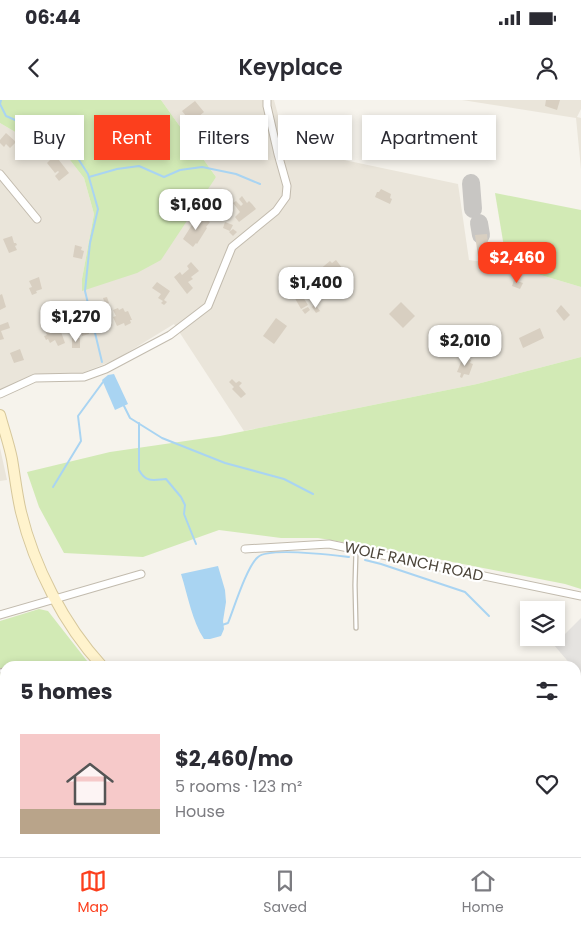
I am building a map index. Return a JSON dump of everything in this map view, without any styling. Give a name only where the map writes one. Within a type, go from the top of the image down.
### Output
[{"type":"street","points":[[0,394],[35,378],[84,377],[106,369],[170,335],[208,306],[232,247],[276,211],[286,197],[288,186],[278,154],[267,100]]},
{"type":"street","points":[[0,174],[37,219]]},
{"type":"street","points":[[0,415],[12,460],[20,510],[38,566],[69,623],[98,661]]},
{"type":"street","name":"WOLF RANCH ROAD","points":[[245,549],[329,544],[581,596]]},
{"type":"street","points":[[0,615],[141,574]]},
{"type":"lane","points":[[356,550],[356,628]]},
{"type":"shaded area","points":[[161,100],[274,100],[278,115],[278,160],[344,160],[458,184],[469,260],[507,265],[581,287],[581,357],[477,384],[244,431],[174,324],[117,359],[82,373],[33,375],[0,390],[0,123],[15,132],[15,160],[70,160],[84,178],[94,214],[82,279],[216,177],[204,160],[268,160],[268,115],[180,115],[180,127]]},
{"type":"shaded area","points":[[462,100],[581,100],[581,109],[577,117],[581,118],[581,169],[576,118]]},
{"type":"shaded area","points":[[0,448],[7,480],[0,481]]},
{"type":"shaded area","points":[[581,618],[581,661],[568,661],[555,646],[565,646],[565,634]]},
{"type":"green space","points":[[0,100],[161,100],[180,127],[180,160],[204,160],[216,177],[161,260],[137,273],[82,291],[82,279],[94,214],[84,178],[70,160],[84,160],[84,115],[15,115],[15,132],[0,123]]},
{"type":"green space","points":[[495,193],[581,210],[581,287],[507,265]]},
{"type":"green space","points":[[581,357],[581,589],[565,584],[391,550],[318,538],[281,538],[219,530],[143,557],[64,553],[39,507],[27,472],[110,452],[220,436],[477,384]]},
{"type":"green space","points":[[39,609],[48,611],[87,661],[0,661],[0,621]]},
{"type":"water","points":[[114,374],[128,404],[115,410],[102,380],[108,375]]},
{"type":"water","points":[[218,566],[225,590],[224,629],[221,636],[204,639],[193,616],[181,574]]},
{"type":"building","points":[[546,100],[560,100],[557,110],[545,106]]},
{"type":"building","points":[[195,101],[204,112],[200,115],[185,115],[182,111]]},
{"type":"building","points":[[6,133],[15,143],[10,148],[6,144],[4,147],[0,140]]},
{"type":"building","points":[[50,160],[59,160],[69,173],[59,181],[55,176],[59,172],[55,173],[47,163]]},
{"type":"building","points":[[381,189],[391,194],[390,204],[375,197]]},
{"type":"building","points":[[242,196],[247,203],[249,201],[256,209],[239,222],[235,217],[240,212],[233,203],[236,201],[241,206],[243,204],[239,199]]},
{"type":"building","points":[[201,216],[210,222],[197,244],[193,247],[183,239],[195,220],[198,221]]},
{"type":"building","points":[[225,222],[233,225],[230,231],[223,228]]},
{"type":"building","points":[[233,229],[237,232],[233,236],[229,232]]},
{"type":"building","points":[[487,234],[489,255],[478,256],[475,235]]},
{"type":"building","points":[[12,236],[14,243],[17,245],[15,246],[17,250],[9,253],[3,239]]},
{"type":"building","points":[[75,245],[82,247],[81,250],[84,251],[82,259],[73,257]]},
{"type":"building","points":[[336,260],[346,273],[333,286],[327,280],[323,284],[317,276],[321,273],[319,270],[330,261],[332,263]]},
{"type":"building","points":[[191,262],[199,271],[188,282],[193,288],[187,294],[174,277],[180,272],[182,275],[189,269],[187,266]]},
{"type":"building","points":[[39,277],[42,289],[32,295],[29,288],[32,287],[29,281]]},
{"type":"building","points":[[514,280],[523,283],[520,289],[512,286]]},
{"type":"building","points":[[157,282],[170,291],[164,300],[167,302],[164,305],[161,303],[163,301],[158,298],[161,294],[152,288]]},
{"type":"building","points":[[298,289],[308,305],[301,309],[292,293]]},
{"type":"building","points":[[2,294],[6,307],[0,310],[0,295]]},
{"type":"building","points":[[107,297],[109,303],[105,304],[103,298]]},
{"type":"building","points":[[401,302],[415,316],[403,328],[389,314]]},
{"type":"building","points":[[315,304],[320,311],[316,313],[312,307]]},
{"type":"building","points":[[561,305],[570,315],[564,321],[556,311]]},
{"type":"building","points":[[308,307],[310,310],[305,314],[302,310]]},
{"type":"building","points":[[118,308],[119,310],[123,308],[125,312],[128,311],[132,320],[130,320],[131,323],[125,326],[124,323],[117,326],[113,317],[116,316],[113,310]]},
{"type":"building","points":[[82,311],[89,334],[82,336],[80,329],[76,330],[72,319],[77,318],[75,313]]},
{"type":"building","points":[[276,318],[287,326],[274,344],[263,336]]},
{"type":"building","points":[[43,321],[47,328],[53,327],[54,331],[60,329],[65,343],[58,346],[55,340],[50,343],[48,339],[46,340],[44,336],[47,335],[41,322]]},
{"type":"building","points":[[8,322],[10,328],[1,331],[4,339],[0,340],[0,325]]},
{"type":"building","points":[[540,328],[544,338],[523,348],[519,338]]},
{"type":"building","points":[[72,338],[80,338],[80,348],[72,348]]},
{"type":"building","points":[[461,347],[466,349],[464,354],[459,352]]},
{"type":"building","points":[[20,349],[24,360],[14,363],[10,353]]},
{"type":"building","points":[[463,357],[471,360],[470,363],[473,364],[469,375],[464,374],[462,378],[460,377],[461,373],[457,372]]},
{"type":"building","points":[[232,379],[236,383],[239,381],[242,383],[239,386],[246,394],[241,398],[232,389],[234,387],[229,382]]},
{"type":"waterway","points":[[1,100],[0,104],[6,116],[68,143],[88,174],[98,209],[90,243],[85,291],[102,362]]},
{"type":"waterway","points":[[89,177],[117,169],[139,166],[164,177],[180,170],[202,167],[236,174],[260,184]]},
{"type":"waterway","points":[[53,487],[81,441],[78,416],[103,382]]},
{"type":"waterway","points":[[124,406],[130,418],[162,438],[225,463],[284,479],[313,494]]},
{"type":"waterway","points":[[139,423],[139,470],[147,479],[166,479],[181,497],[185,505],[184,514],[196,544]]},
{"type":"waterway","points":[[222,625],[228,623],[245,578],[258,557],[274,552],[316,553],[349,557]]},
{"type":"waterway","points":[[365,560],[465,592],[489,616]]},
{"type":"taxiway","points":[[471,183],[473,209]]},
{"type":"taxiway","points":[[479,223],[481,235]]}]
